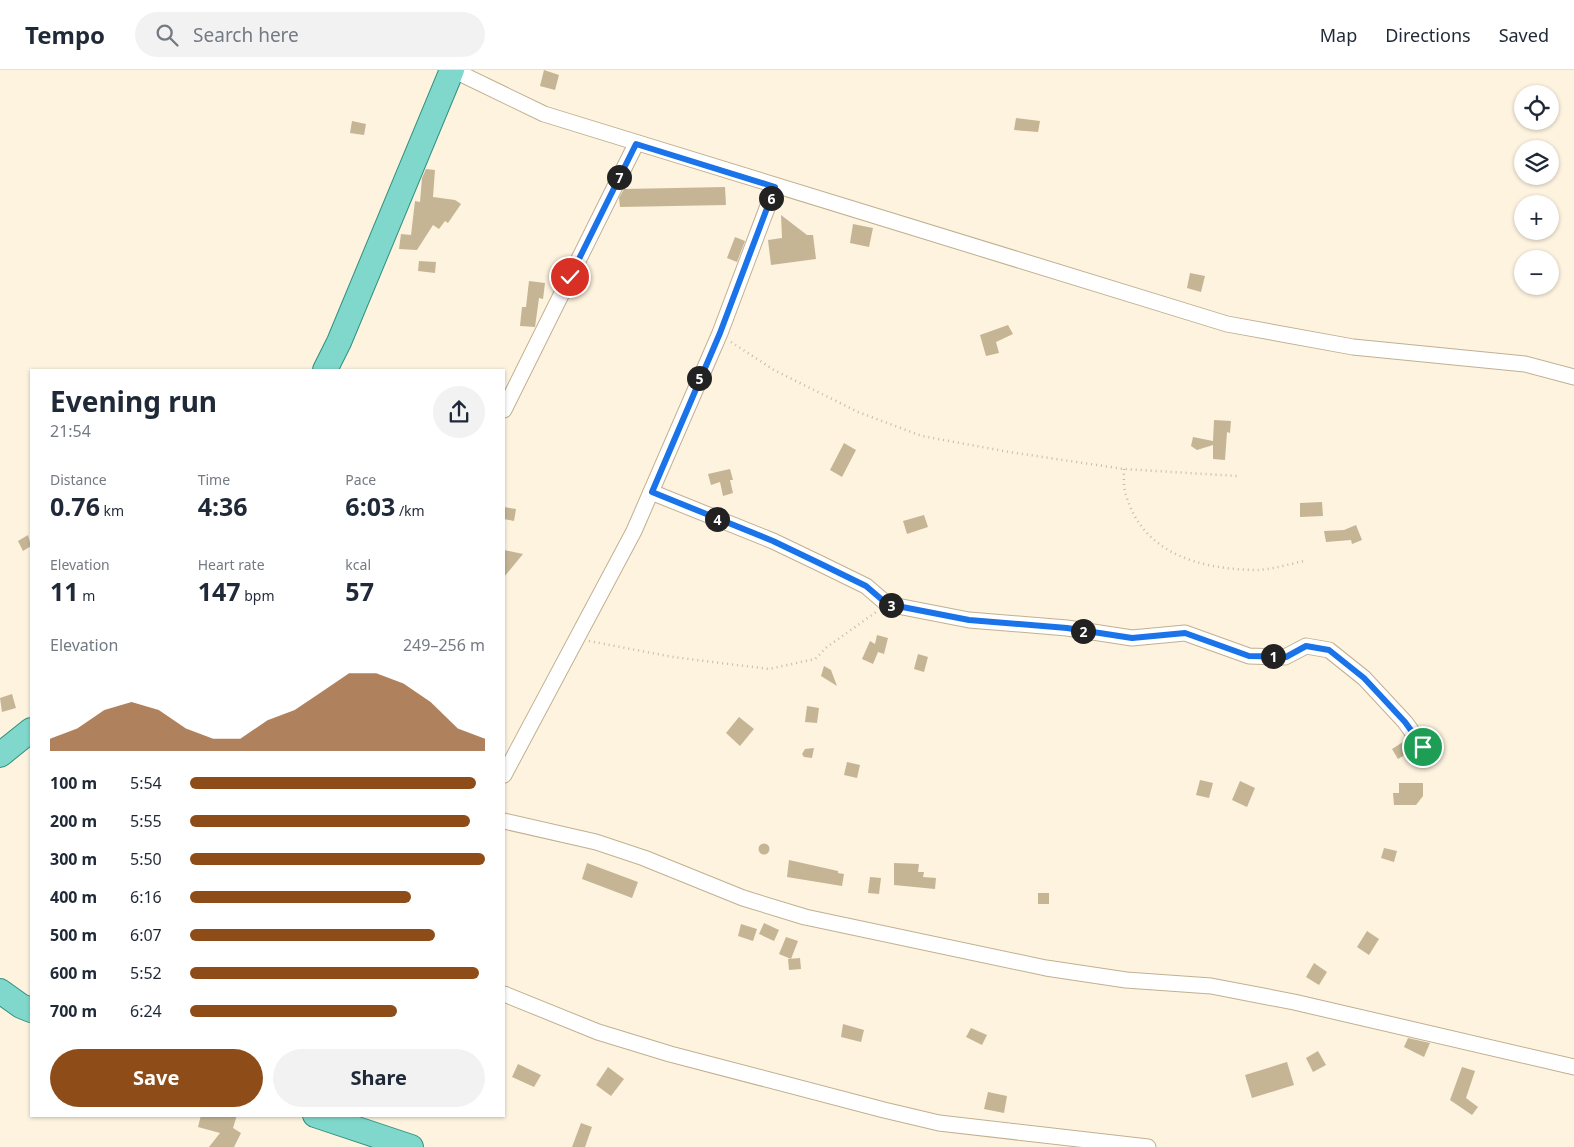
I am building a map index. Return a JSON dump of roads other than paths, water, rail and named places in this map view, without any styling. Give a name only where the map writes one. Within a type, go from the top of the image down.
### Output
[{"type":"main road","points":[[326,369],[339,342],[452,70]]},
{"type":"main road","points":[[0,755],[30,731]]},
{"type":"main road","points":[[0,991],[21,1006],[30,1010]]},
{"type":"main road","points":[[321,1117],[411,1147]]},
{"type":"street","points":[[452,70],[544,114],[775,187],[867,213],[1227,324],[1353,348],[1525,364],[1574,377]]},
{"type":"street","points":[[505,408],[636,144]]},
{"type":"street","points":[[505,773],[578,639],[652,492],[720,333],[775,187]]},
{"type":"street","points":[[652,492],[773,541],[813,560],[866,586],[887,604],[969,620],[1067,628],[1132,638],[1185,633],[1249,656],[1286,657],[1306,646],[1329,650],[1364,678],[1405,722],[1423,747]]},
{"type":"street","points":[[505,821],[596,842],[644,858],[743,898],[806,917],[1046,968],[1126,980],[1210,986],[1294,1002],[1574,1067]]},
{"type":"street","points":[[505,994],[598,1032],[670,1054],[884,1110],[939,1123],[1061,1142],[1148,1147]]}]
